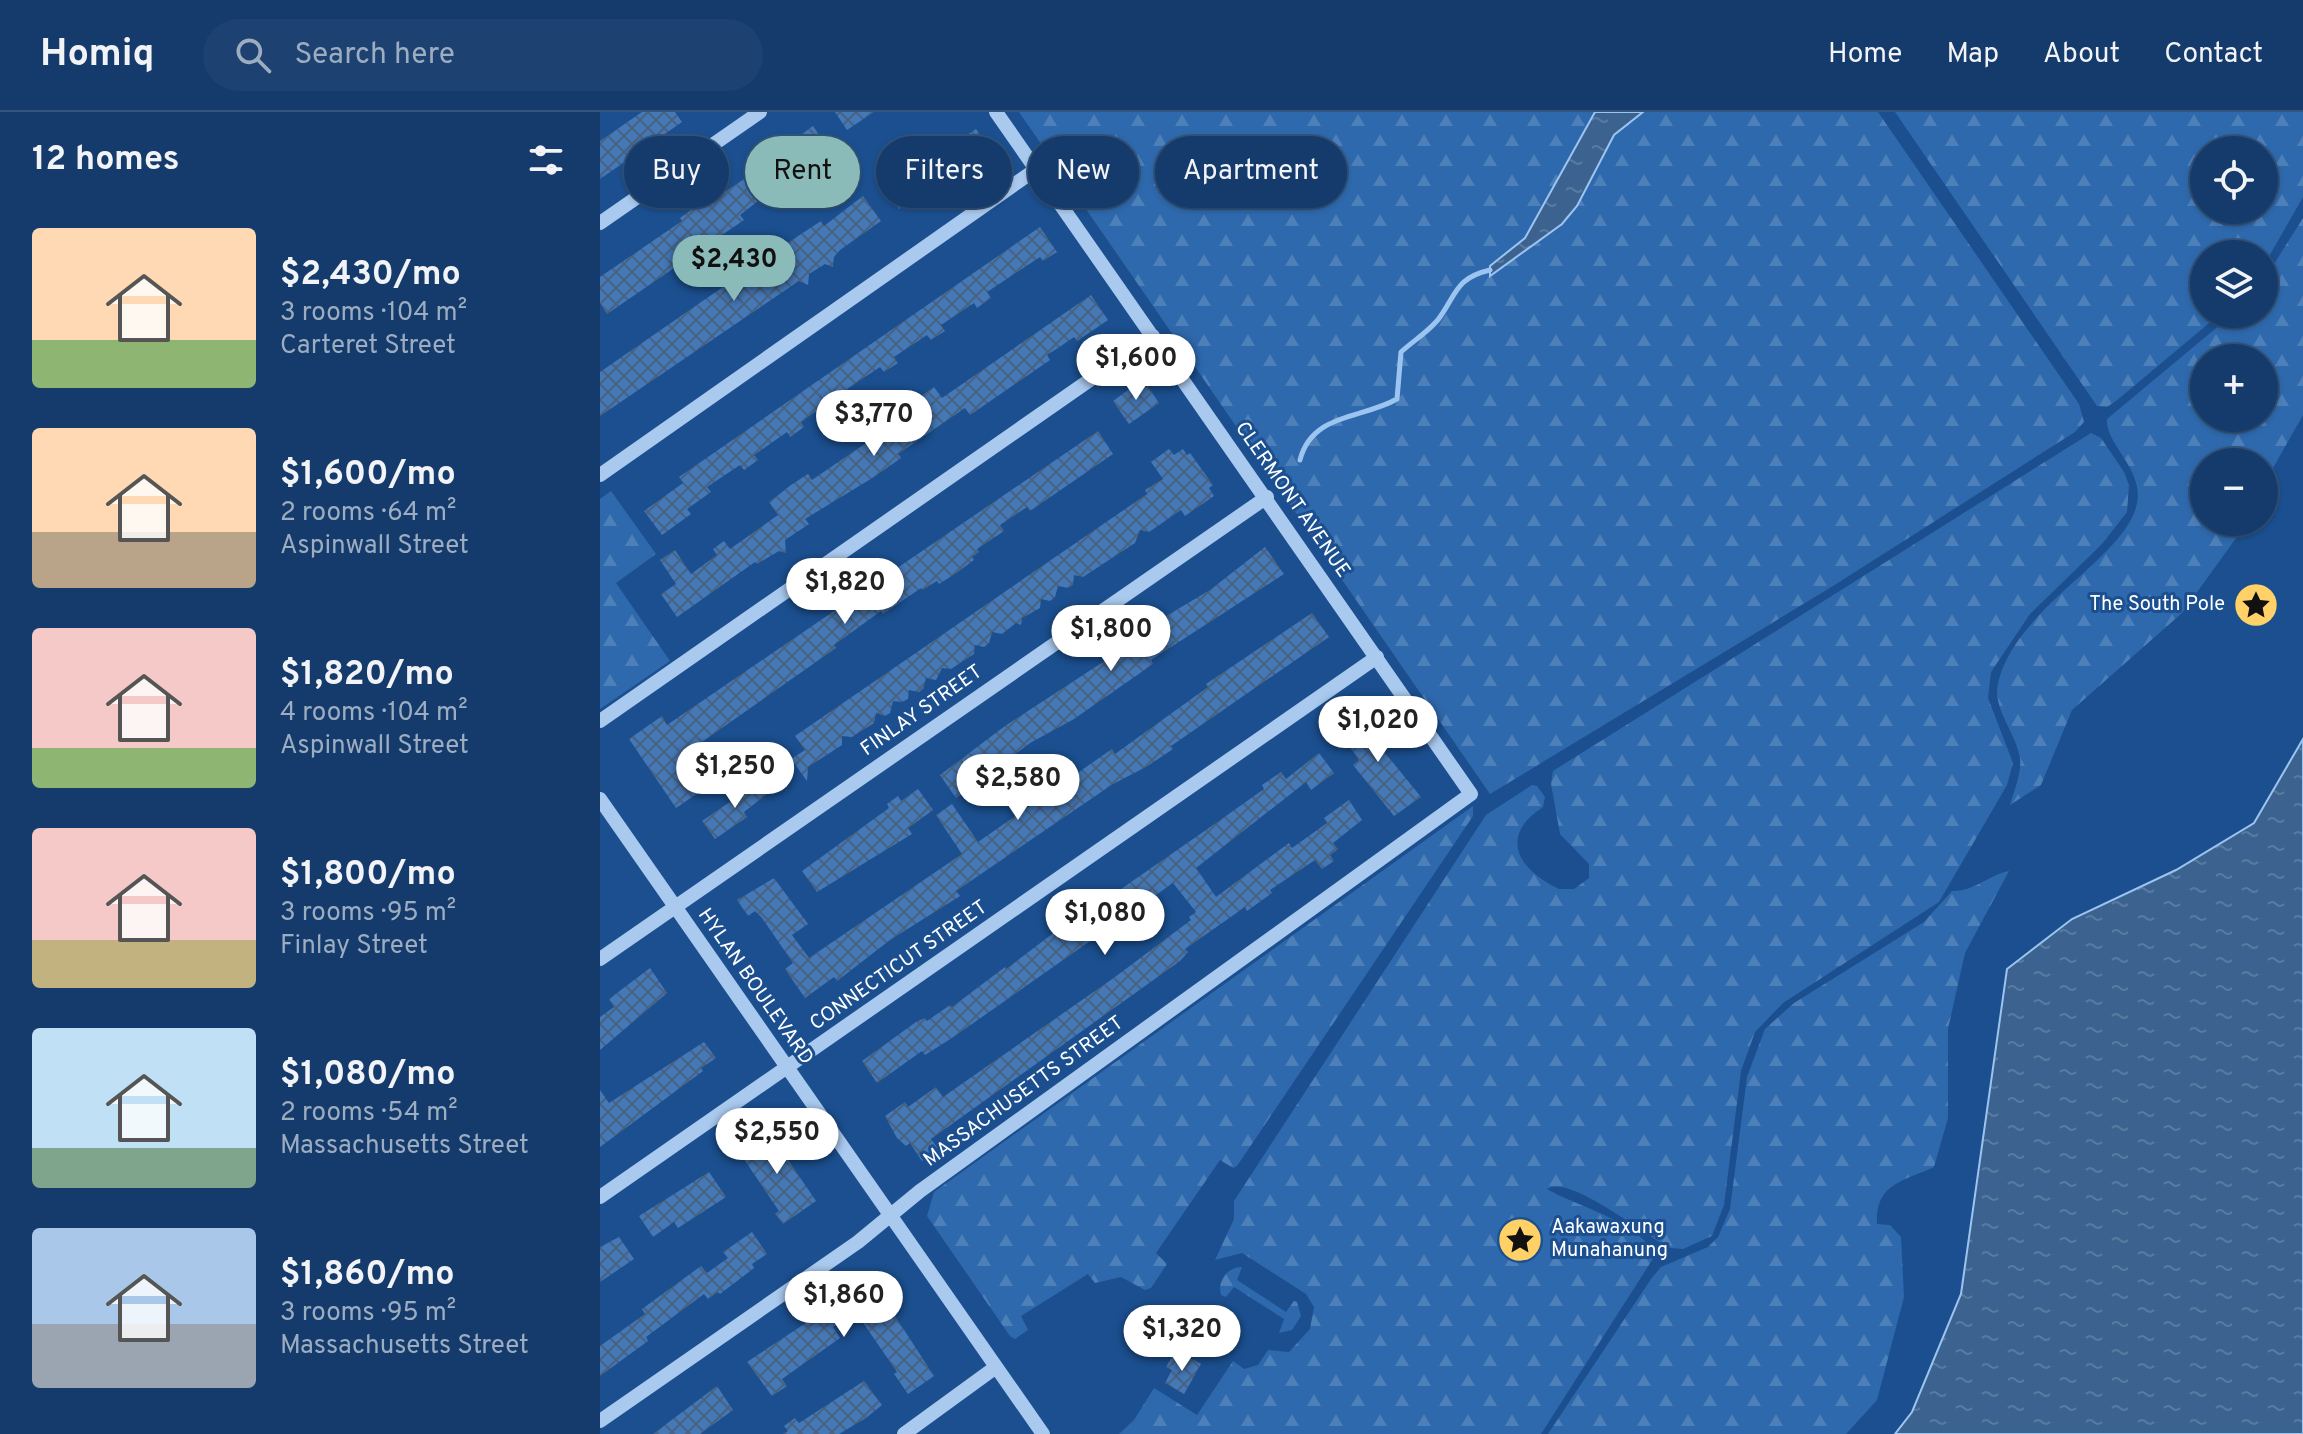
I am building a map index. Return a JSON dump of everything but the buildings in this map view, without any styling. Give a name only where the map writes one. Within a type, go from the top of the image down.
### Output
[{"type":"street","points":[[600,223],[760,112]]},
{"type":"street","name":"CLERMONT AVENUE","points":[[996,112],[1028,160]]},
{"type":"street","points":[[600,475],[1028,175]]},
{"type":"street","name":"CLERMONT AVENUE","points":[[1062,208],[1267,497],[1471,794]]},
{"type":"street","points":[[600,721],[1153,336]]},
{"type":"street","name":"FINLAY STREET","points":[[600,959],[1267,497]]},
{"type":"street","name":"CONNECTICUT STREET","points":[[600,1197],[1377,657]]},
{"type":"street","name":"MASSACHUSETTS STREET","points":[[600,1421],[858,1242],[889,1216],[1471,794]]},
{"type":"street","name":"HYLAN BOULEVARD","points":[[600,799],[1043,1434]]},
{"type":"street","points":[[904,1434],[996,1367]]},
{"type":"green space","points":[[1019,112],[1595,112],[1525,238],[1491,266],[1562,224],[1577,206],[1614,135],[1643,112],[1878,112],[2079,404],[2084,422],[2075,432],[1833,586],[1490,794],[1085,208],[1139,208],[1139,136],[1036,136]]},
{"type":"green space","points":[[1895,112],[2303,112],[2303,197],[2278,241],[2190,240],[2190,328],[2203,328],[2107,407],[2097,406]]},
{"type":"green space","points":[[2303,218],[2303,415],[2278,459],[2278,448],[2190,448],[2190,536],[2238,536],[2182,613],[2072,710],[2041,785],[2010,805],[2019,775],[2020,758],[2001,711],[1997,692],[2009,655],[2047,607],[2114,544],[2129,523],[2137,503],[2135,479],[2112,438],[2107,419],[2190,350],[2190,432],[2278,432],[2278,344],[2197,344],[2216,328],[2278,328],[2278,258]]},
{"type":"green space","points":[[2091,433],[2101,438],[2124,472],[2129,485],[2127,512],[2102,544],[2030,614],[1991,672],[1988,698],[2013,763],[2007,785],[1939,902],[1783,1003],[1755,1032],[1741,1071],[1724,1205],[1712,1236],[1683,1249],[1670,1248],[1589,1197],[1557,1186],[1547,1189],[1624,1225],[1648,1245],[1654,1257],[1541,1434],[1119,1434],[1134,1420],[1154,1388],[1197,1415],[1233,1361],[1244,1369],[1258,1365],[1268,1350],[1289,1352],[1310,1329],[1314,1307],[1306,1294],[1242,1253],[1215,1260],[1234,1219],[1234,1201],[1486,815],[1532,785],[1537,786],[1545,797],[1543,807],[1521,829],[1517,841],[1519,852],[1524,862],[1545,881],[1559,889],[1574,889],[1589,878],[1589,864],[1560,834],[1551,784],[1553,771]]},
{"type":"green space","points":[[611,491],[656,554],[616,583],[670,661],[600,709],[600,499]]},
{"type":"green space","points":[[1473,806],[1473,816],[1237,1166],[1233,1168],[1220,1160],[1156,1253],[1167,1264],[1151,1288],[1145,1290],[1121,1277],[1095,1283],[1088,1274],[1021,1316],[1028,1330],[1015,1339],[1010,1336],[927,1216],[934,1192]]},
{"type":"green space","points":[[2009,871],[1965,953],[1948,1029],[1948,1118],[1934,1167],[1894,1185],[1886,1192],[1878,1210],[1877,1224],[1890,1225],[1901,1237],[1904,1297],[1877,1400],[1846,1434],[1548,1434],[1661,1267],[1708,1247],[1718,1237],[1730,1209],[1747,1077],[1765,1029],[1794,1003],[1924,922],[1952,891],[1967,889]]},
{"type":"green space","points":[[1242,1267],[1237,1280],[1286,1312],[1294,1301],[1297,1302],[1301,1316],[1292,1330],[1279,1333],[1284,1319],[1234,1287],[1226,1297],[1221,1295],[1220,1285],[1224,1276],[1232,1269]]},
{"type":"water","points":[[1595,112],[1643,112],[1614,135],[1577,206],[1562,224],[1490,276],[1490,266],[1525,238]]},
{"type":"water","points":[[2303,739],[2303,1434],[1895,1434],[1912,1412],[1961,1294],[2007,969],[2072,919],[2176,870],[2254,823]]},
{"type":"waterway","points":[[1300,460],[1315,433],[1327,425],[1397,399],[1401,352],[1436,322],[1464,282],[1490,270]]},
{"type":"place","name":"The South Pole","points":[[2256,605]]},
{"type":"place","name":"Aakawaxung Munahanung","points":[[1520,1240]]}]
